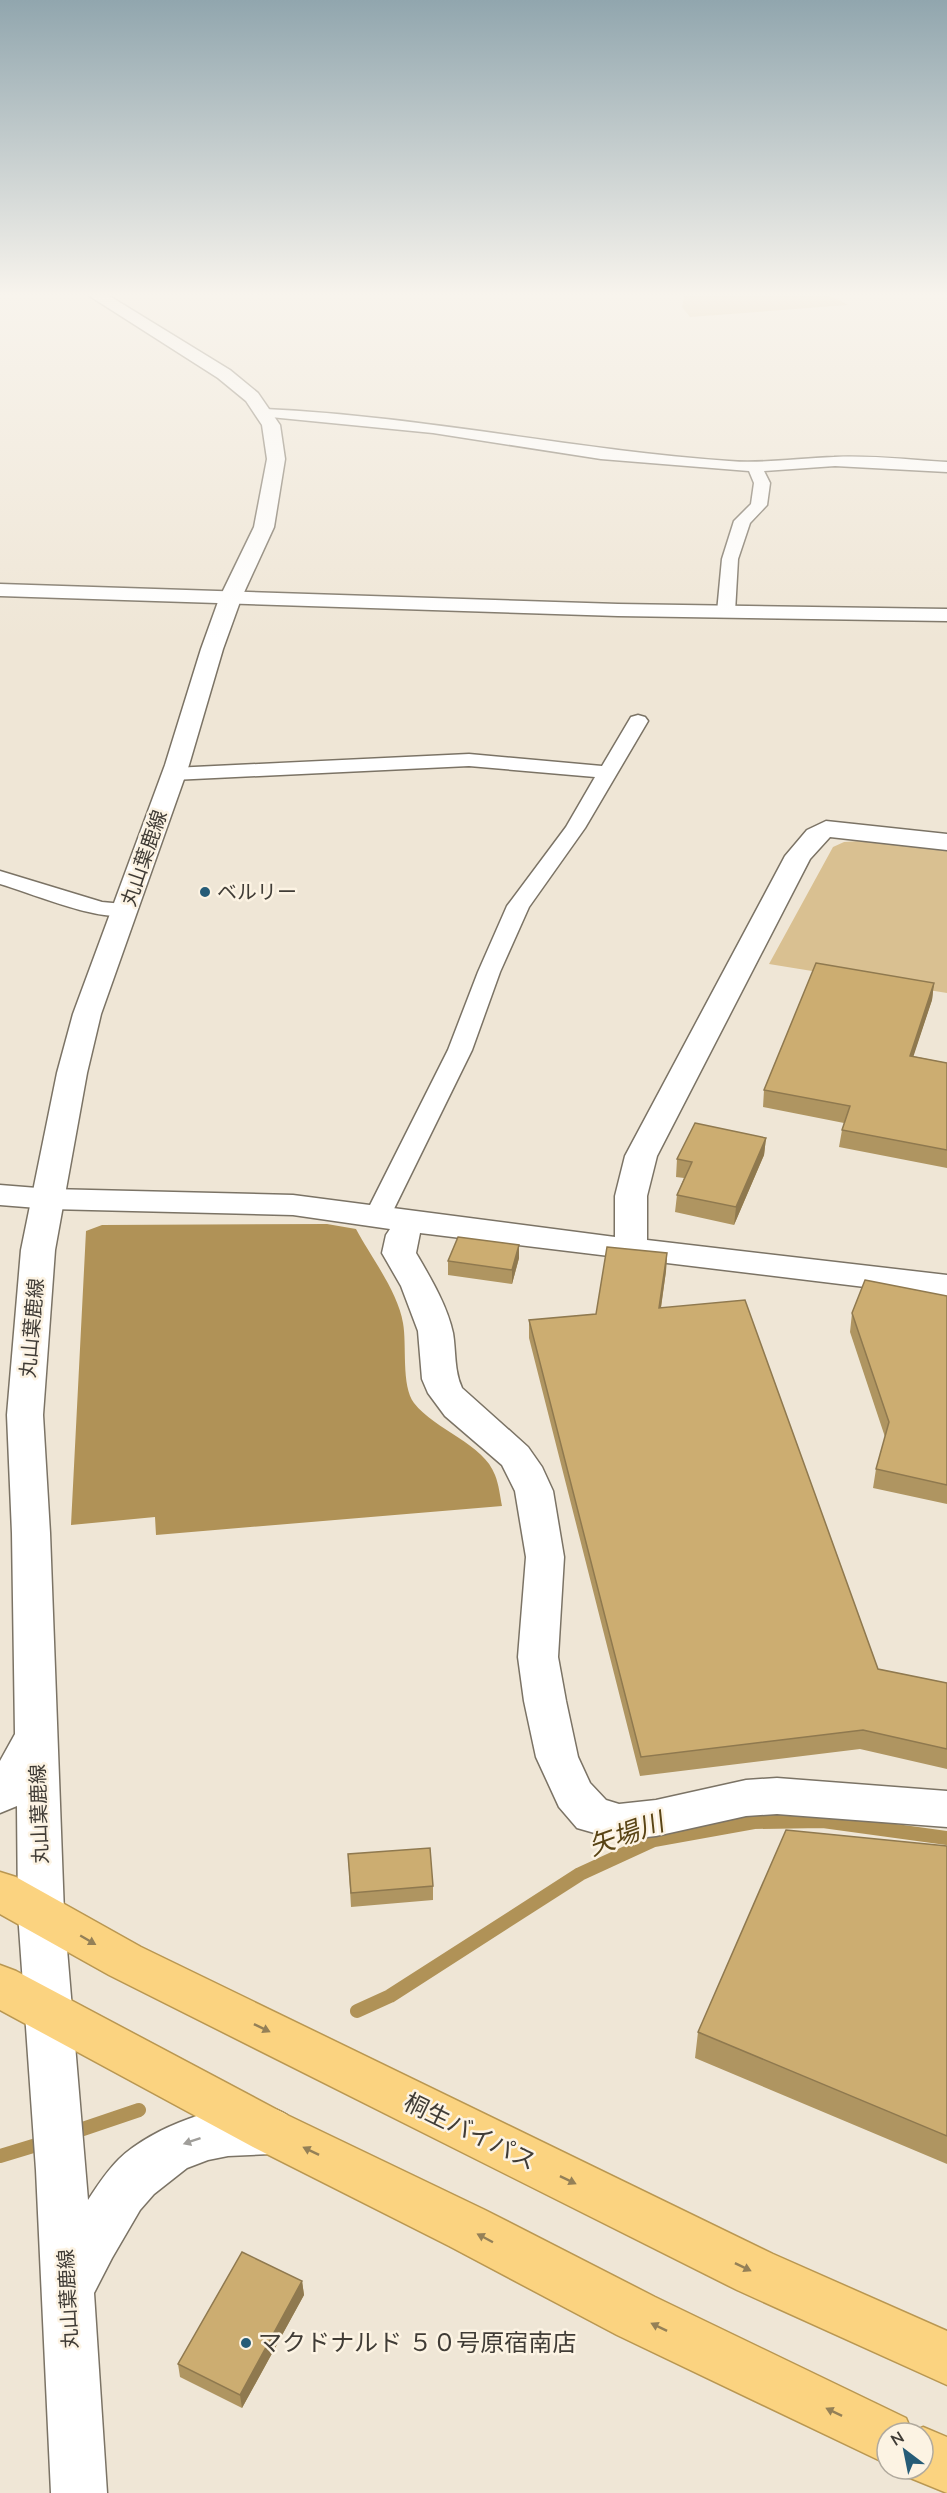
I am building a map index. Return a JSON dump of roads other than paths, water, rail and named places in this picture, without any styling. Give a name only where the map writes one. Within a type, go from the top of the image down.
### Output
[{"type":"highway","name":"桐生バイパス","points":[[21,1902],[125,1961],[755,2272],[947,2358]]},
{"type":"highway","points":[[0,1986],[270,2131],[467,2228],[636,2316],[875,2431]]},
{"type":"main road","name":"丸山葉鹿線","points":[[79,2493],[61,2170],[47,2010],[21,1902],[36,1734],[31,1533],[25,1415],[38,1250],[50,1199],[72,1073],[87,1014],[173,774],[230,599],[264,527],[276,459],[275,440],[261,408]]},
{"type":"main road","points":[[0,590],[230,599],[726,612],[947,615]]},
{"type":"main road","points":[[631,1249],[631,1196],[641,1156],[798,856],[816,835],[826,829],[947,842]]},
{"type":"main road","points":[[0,1195],[50,1199],[293,1205],[631,1249],[947,1286]]},
{"type":"main road","points":[[394,1219],[402,1235],[399,1253],[418,1286],[435,1331],[441,1379],[446,1393],[458,1407],[515,1456],[534,1491],[545,1557],[538,1657],[545,1701],[557,1757],[574,1794],[592,1815],[619,1822],[656,1818],[746,1798],[777,1796],[947,1809]]},
{"type":"main road","points":[[0,1795],[16,1772],[36,1734]]},
{"type":"main road","points":[[68,2290],[124,2191],[160,2156],[178,2146],[211,2134],[246,2129],[270,2131]]},
{"type":"street","points":[[265,413],[307,415],[434,429],[600,454],[754,467],[835,461],[947,467]]},
{"type":"street","points":[[726,612],[729,559],[742,521],[759,505],[762,483],[754,467]]},
{"type":"street","points":[[394,1219],[489,972],[518,906],[575,828],[638,721]]},
{"type":"street","points":[[173,774],[469,760],[608,772]]},
{"type":"street","points":[[0,877],[100,908],[126,910]]},
{"type":"waterway","name":"矢場川","points":[[357,2011],[390,1996],[580,1874],[654,1840],[754,1822],[823,1821],[947,1838]]},
{"type":"waterway","points":[[71,2133],[139,2110]]},
{"type":"waterway","points":[[0,2156],[43,2143]]},
{"type":"place","name":"ベルリー","points":[[205,892]]},
{"type":"place","name":"マクドナルド ５０号原宿南店","points":[[246,2343]]}]
